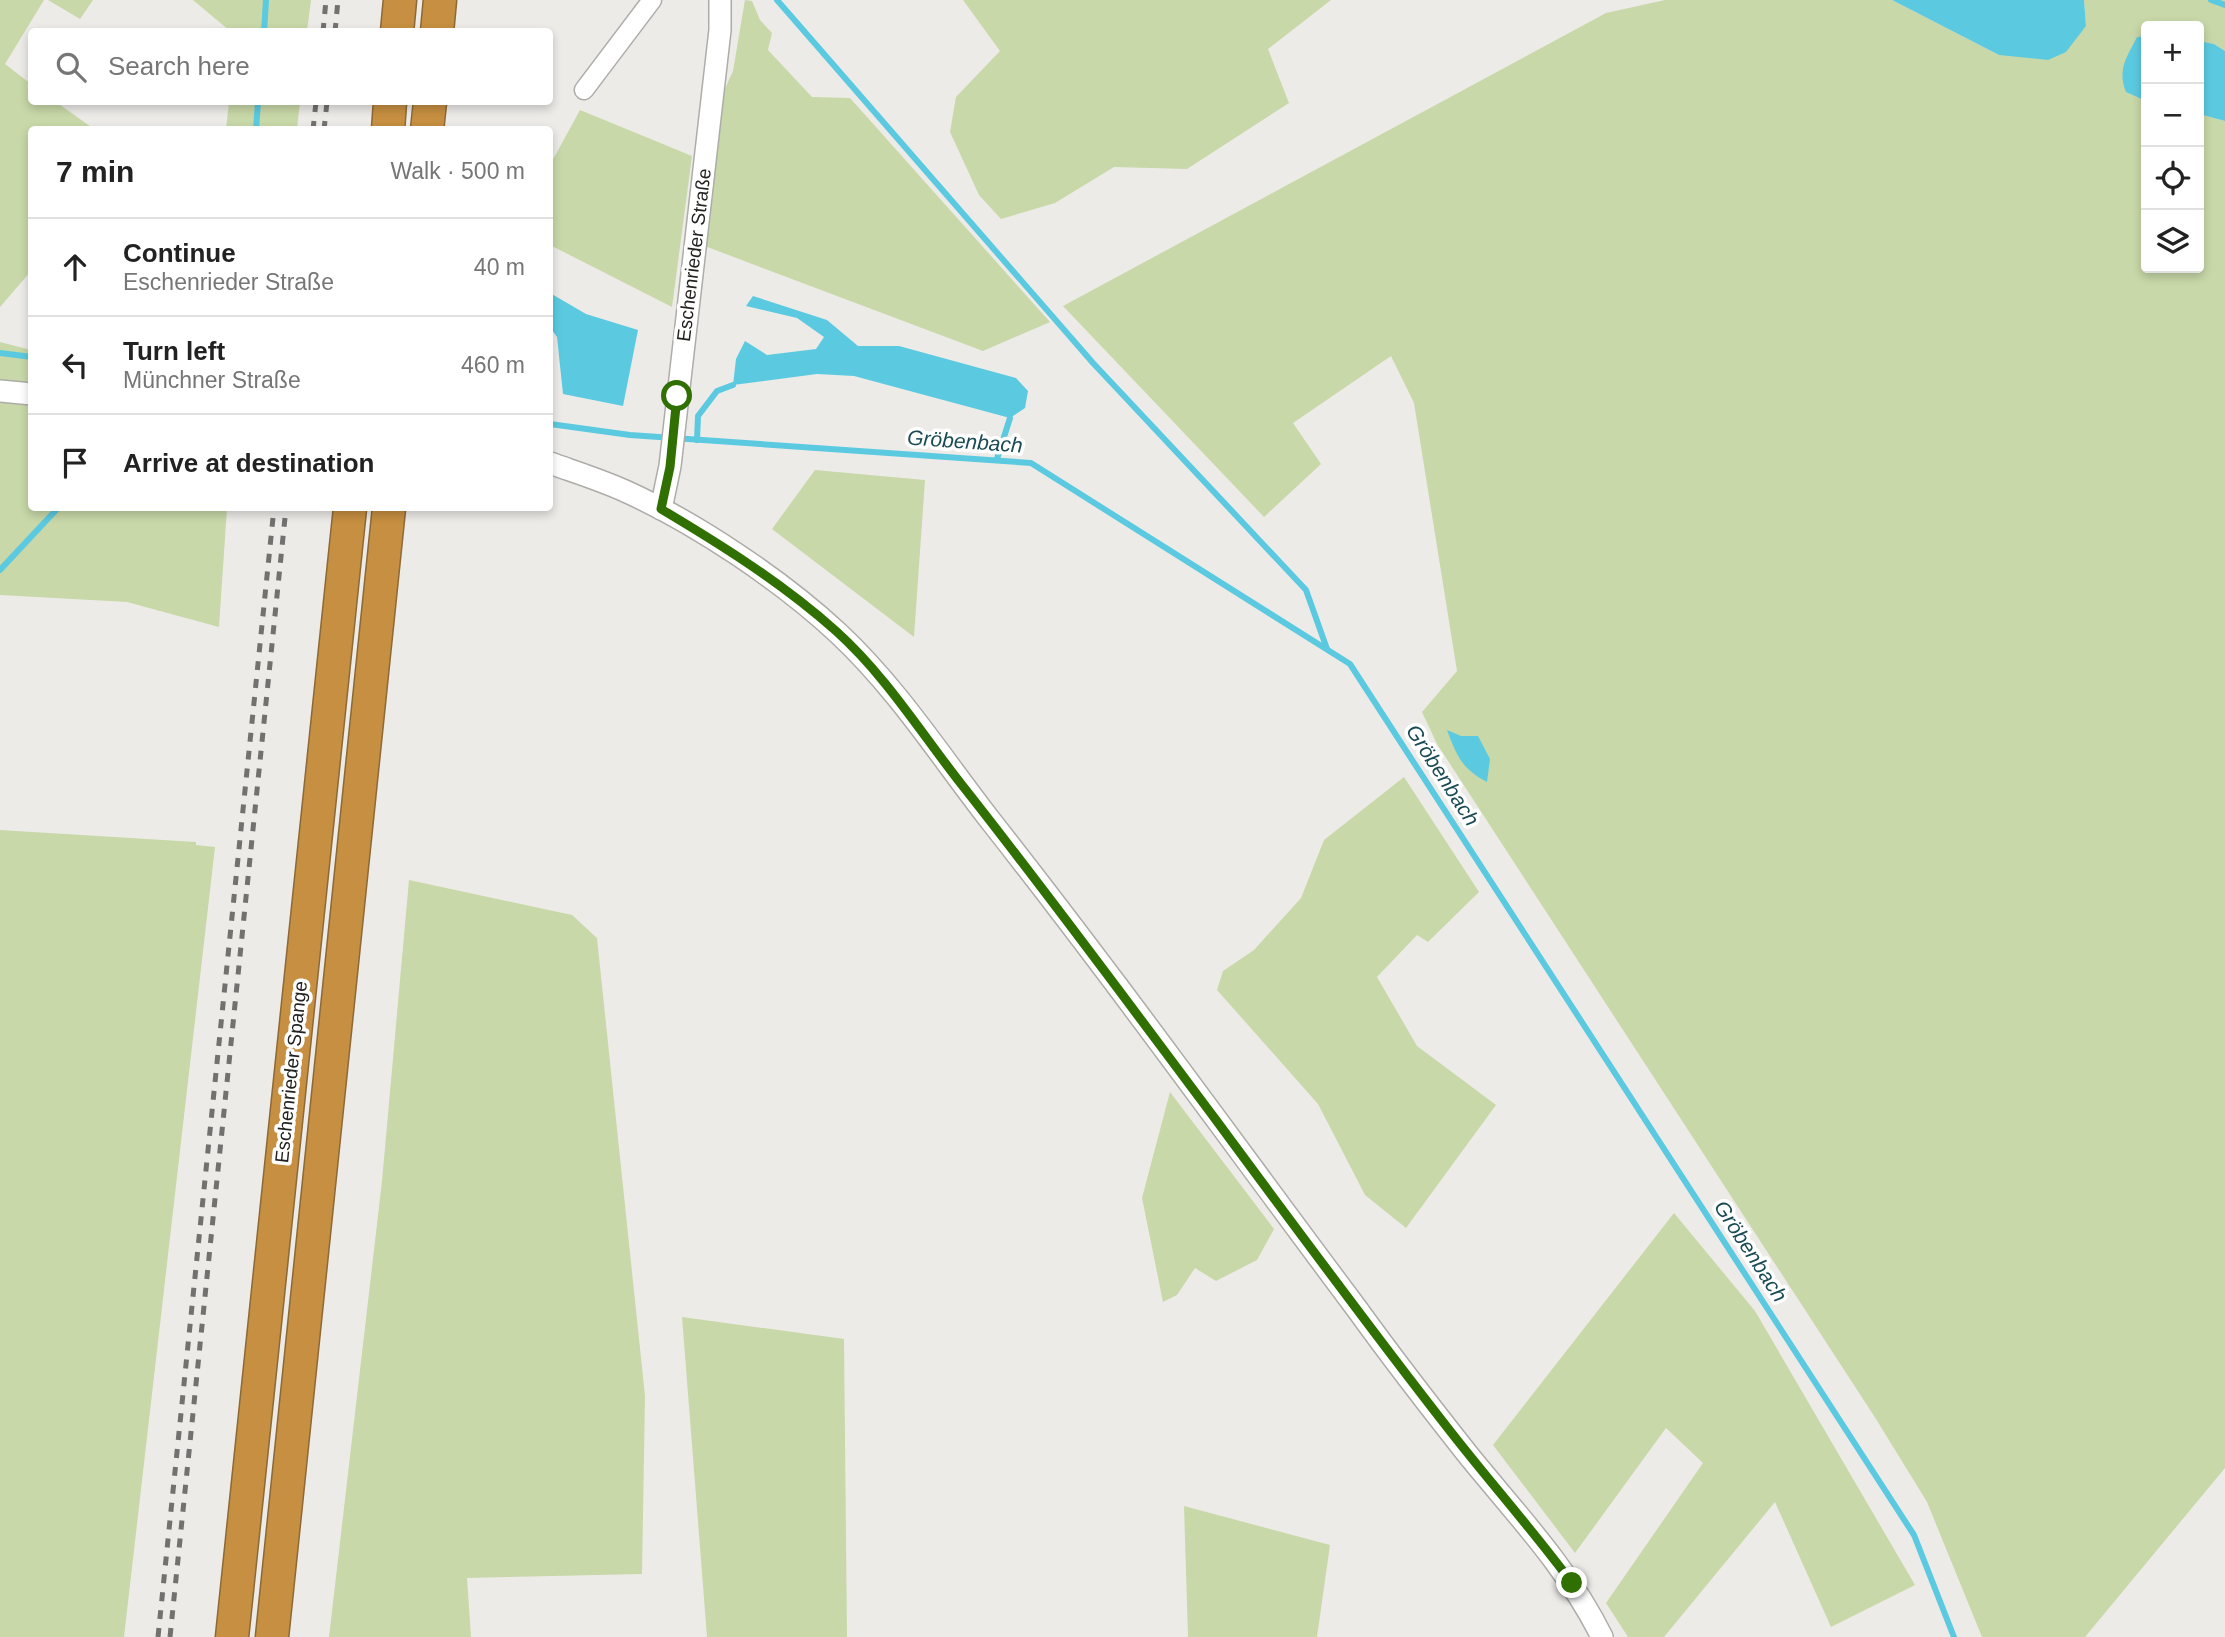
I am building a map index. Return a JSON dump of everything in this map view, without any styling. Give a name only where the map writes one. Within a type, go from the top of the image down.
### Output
[{"type":"highway","points":[[397,28],[400,0]]},
{"type":"highway","points":[[437,28],[440,0]]},
{"type":"highway","points":[[388,126],[390,105]]},
{"type":"highway","points":[[427,126],[430,105]]},
{"type":"highway","name":"Eschenrieder Spange","points":[[233,1637],[350,511]]},
{"type":"highway","name":"Eschenrieder Spange","points":[[272,1637],[389,511]]},
{"type":"street","points":[[584,90],[652,0]]},
{"type":"street","name":"Eschenrieder Straße","points":[[661,509],[670,467],[720,30],[720,0]]},
{"type":"street","points":[[0,391],[28,394]]},
{"type":"street","points":[[553,464],[623,490],[661,509],[739,556],[798,598],[848,643],[909,712],[1382,1343],[1470,1457],[1535,1533],[1572,1583],[1602,1637]]},
{"type":"green space","points":[[0,0],[44,0],[5,64],[28,82],[28,105],[60,105],[90,126],[28,126],[28,274],[0,307]]},
{"type":"green space","points":[[48,0],[93,0],[80,19]]},
{"type":"green space","points":[[193,0],[311,0],[307,28],[226,28]]},
{"type":"green space","points":[[745,0],[752,1],[760,20],[772,33],[768,50],[812,97],[850,98],[1050,322],[983,351],[702,245],[722,95],[733,71]]},
{"type":"green space","points":[[963,0],[1331,0],[1268,49],[1289,103],[1187,169],[1114,167],[1055,203],[1001,219],[979,195],[950,132],[956,97],[1000,51]]},
{"type":"green space","points":[[1665,0],[1892,0],[1999,55],[2086,26],[2084,0],[2225,0],[2225,51],[2214,44],[2204,42],[2204,21],[2141,21],[2141,37],[2137,37],[2127,92],[2141,99],[2141,273],[2204,273],[2204,115],[2225,121],[2225,1468],[2085,1637],[1982,1637],[1927,1502],[1876,1419],[1437,744],[1422,712],[1457,671],[1414,403],[1391,356],[1293,423],[1321,464],[1264,517],[1063,306],[1606,13]]},
{"type":"green space","points":[[229,105],[300,105],[297,126],[226,126]]},
{"type":"green space","points":[[580,110],[692,156],[672,307],[553,247],[553,160]]},
{"type":"green space","points":[[0,342],[28,349],[28,511],[227,511],[219,627],[127,602],[0,595]]},
{"type":"green space","points":[[815,470],[925,480],[914,637],[772,529]]},
{"type":"green space","points":[[1404,777],[1479,892],[1428,942],[1417,935],[1377,977],[1417,1046],[1496,1105],[1406,1228],[1365,1195],[1318,1104],[1217,990],[1223,971],[1254,950],[1301,898],[1324,840]]},
{"type":"green space","points":[[0,830],[196,842],[196,845],[215,847],[124,1637],[0,1637]]},
{"type":"green space","points":[[409,880],[572,915],[597,938],[645,1396],[642,1574],[467,1578],[471,1637],[329,1637],[382,1181]]},
{"type":"green space","points":[[1170,1092],[1274,1229],[1257,1260],[1216,1281],[1195,1268],[1177,1295],[1163,1302],[1142,1198]]},
{"type":"green space","points":[[1674,1213],[1755,1311],[1915,1585],[1831,1627],[1775,1502],[1664,1637],[1628,1637],[1606,1603],[1703,1463],[1666,1428],[1575,1553],[1493,1445]]},
{"type":"green space","points":[[682,1317],[844,1339],[847,1637],[707,1637]]},
{"type":"green space","points":[[1184,1506],[1330,1545],[1317,1637],[1188,1637]]},
{"type":"water","points":[[1892,0],[2084,0],[2086,26],[2066,52],[2048,60],[1999,55]]},
{"type":"water","points":[[2137,37],[2141,37],[2141,99],[2126,92],[2123,84],[2124,63]]},
{"type":"water","points":[[2204,42],[2214,44],[2225,51],[2225,121],[2204,115]]},
{"type":"water","points":[[553,295],[586,314],[638,330],[623,406],[563,394],[557,337],[553,331]]},
{"type":"water","points":[[753,296],[827,320],[858,346],[899,346],[1016,378],[1028,391],[1025,408],[1010,418],[854,376],[817,374],[733,385],[736,359],[745,341],[767,355],[816,349],[824,337],[797,318],[746,306]]},
{"type":"water","points":[[1447,730],[1461,736],[1478,736],[1490,759],[1487,782],[1471,772],[1461,761]]},
{"type":"waterway","points":[[264,28],[266,0]]},
{"type":"waterway","points":[[777,0],[1093,363],[1306,590],[1327,649]]},
{"type":"waterway","points":[[2211,0],[2225,5]]},
{"type":"waterway","points":[[256,126],[258,105]]},
{"type":"waterway","name":"Gröbenbach","points":[[0,353],[28,356]]},
{"type":"waterway","points":[[697,440],[698,416],[717,391],[733,385]]},
{"type":"waterway","points":[[997,459],[1010,418]]},
{"type":"waterway","name":"Gröbenbach","points":[[553,424],[630,435],[1031,463],[1350,664],[1914,1535],[1954,1637]]},
{"type":"waterway","points":[[0,570],[55,511]]},
{"type":"railway","points":[[323,28],[326,0]]},
{"type":"railway","points":[[335,28],[338,0]]},
{"type":"railway","points":[[313,126],[316,105]]},
{"type":"railway","points":[[324,126],[327,105]]},
{"type":"railway","points":[[158,1637],[274,511]]},
{"type":"railway","points":[[170,1637],[286,511]]},
{"type":"route","points":[[677,396],[670,467],[661,509],[739,556],[790,592],[839,634],[872,668],[909,712],[1029,870],[1382,1343],[1470,1457],[1528,1524],[1572,1583]]}]
